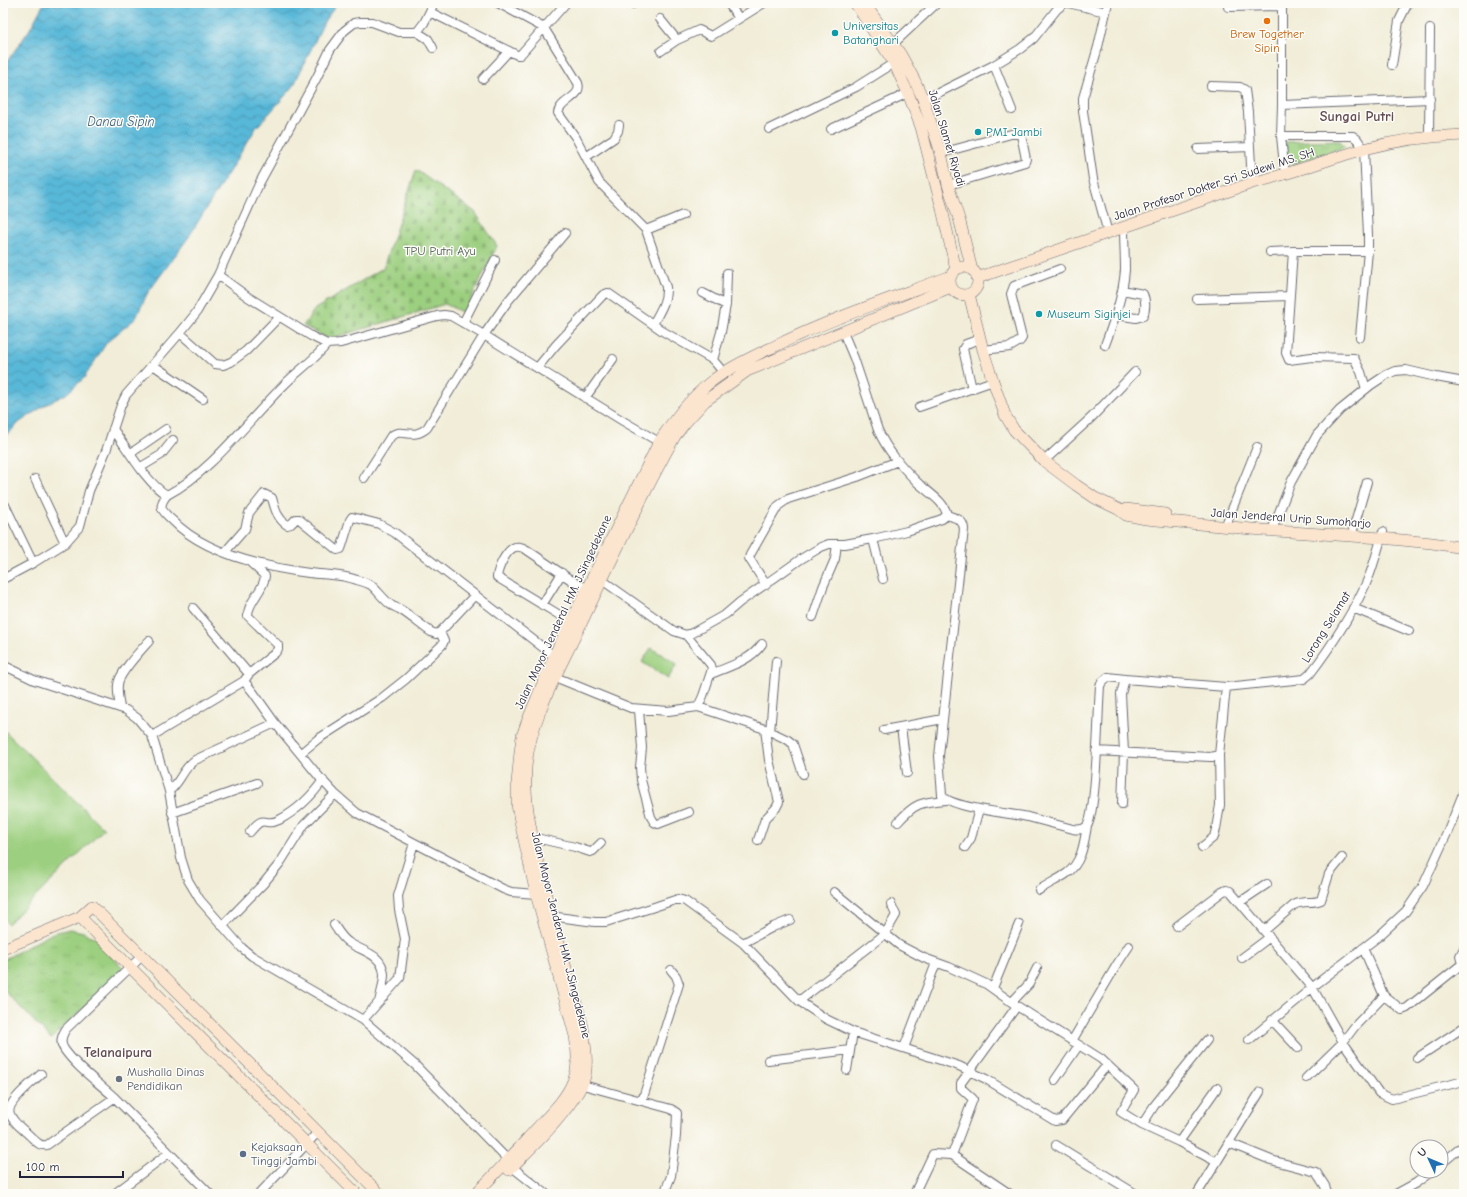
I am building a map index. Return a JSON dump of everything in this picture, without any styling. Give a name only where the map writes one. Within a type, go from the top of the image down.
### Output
[{"type":"main road","name":"Jalan Slamet Riyadi","points":[[855,3],[894,63],[908,93],[921,127],[942,209],[953,278]]},
{"type":"main road","name":"Jalan Slamet Riyadi","points":[[864,3],[893,44],[914,78],[923,99],[941,153],[948,185],[974,274]]},
{"type":"main road","points":[[921,127],[932,125]]},
{"type":"main road","name":"Jalan Profesor Dokter Sri Sudewi MS. SH","points":[[974,274],[1108,233],[1252,183],[1285,175],[1364,149],[1429,136],[1464,135]]},
{"type":"main road","points":[[964,268],[974,274],[977,283],[975,288],[969,294],[959,294],[953,278],[964,268]]},
{"type":"main road","name":"Jalan Mayor Jenderal HM. J.Singedekane","points":[[628,515],[675,436],[705,401],[747,371],[780,356],[843,332],[953,278]]},
{"type":"main road","name":"Jalan Mayor Jenderal HM. J.Singedekane","points":[[484,1194],[568,1092],[574,1080],[576,1066],[577,1051],[572,1020],[536,894],[517,805],[517,783],[522,736],[554,656],[587,588],[628,515],[659,442],[672,421],[708,384],[746,360],[824,324],[953,278]]},
{"type":"main road","name":"Jalan Jenderal Urip Sumoharjo","points":[[969,294],[993,381],[1005,415],[1014,430],[1044,461],[1095,498],[1118,509],[1126,515],[1135,518],[1226,523],[1382,535],[1433,536],[1464,541]]},
{"type":"main road","name":"Jalan Jenderal Urip Sumoharjo","points":[[1272,527],[1353,530],[1464,548]]},
{"type":"main road","name":"Jalan Mayor Jenderal HM. J.Singedekane","points":[[475,1194],[553,1125],[583,1085],[586,1070],[583,1028],[550,916],[532,837],[527,804],[526,769],[529,747],[535,725],[555,677],[602,580],[620,531]]},
{"type":"main road","points":[[3,949],[80,917],[92,906],[380,1194]]},
{"type":"main road","points":[[80,917],[357,1194]]},
{"type":"street","points":[[417,32],[434,3]]},
{"type":"street","points":[[498,3],[544,28],[579,85],[577,93],[560,108],[558,113],[576,138],[600,182],[646,230],[666,287],[666,295],[663,304],[653,324]]},
{"type":"street","points":[[430,12],[517,56],[522,55],[566,3]]},
{"type":"street","points":[[728,3],[739,18]]},
{"type":"street","points":[[661,51],[677,40],[698,30],[711,36],[764,3]]},
{"type":"street","points":[[893,44],[937,3]]},
{"type":"street","points":[[923,99],[994,65],[1020,49],[1034,38],[1056,9],[1065,3]]},
{"type":"street","points":[[1068,3],[1106,12]]},
{"type":"street","points":[[1108,3],[1098,48],[1083,98],[1082,111],[1092,179],[1108,233]]},
{"type":"street","points":[[1392,65],[1399,21],[1408,3]]},
{"type":"street","points":[[1228,7],[1282,4],[1281,136],[1285,175]]},
{"type":"street","points":[[660,19],[677,40]]},
{"type":"street","points":[[3,579],[33,563],[65,543],[80,526],[89,492],[126,395],[196,313],[218,275],[260,182],[316,79],[330,50],[344,31],[360,22],[372,22],[399,32],[417,32],[428,39],[433,48]]},
{"type":"street","points":[[1429,136],[1430,29]]},
{"type":"street","points":[[483,79],[509,51]]},
{"type":"street","points":[[769,129],[856,87],[894,63]]},
{"type":"street","points":[[994,65],[1012,110]]},
{"type":"street","points":[[1211,86],[1240,87],[1245,90],[1248,112],[1252,183]]},
{"type":"street","points":[[832,129],[908,93]]},
{"type":"street","points":[[1282,105],[1430,99]]},
{"type":"street","points":[[586,158],[614,138],[618,131],[619,125]]},
{"type":"street","points":[[941,153],[1015,133],[1021,135],[1025,153],[1026,160],[1023,164],[948,185]]},
{"type":"street","points":[[1281,136],[1353,136],[1364,149],[1368,251],[1360,337]]},
{"type":"street","points":[[1198,149],[1250,147]]},
{"type":"street","points":[[646,230],[682,215]]},
{"type":"street","points":[[1105,345],[1116,314],[1122,290],[1125,271],[1124,227]]},
{"type":"street","points":[[364,478],[390,436],[398,433],[418,434],[427,428],[484,335],[508,301],[564,233]]},
{"type":"street","points":[[1293,251],[1286,353],[1289,360],[1312,357],[1354,358],[1361,372],[1366,389]]},
{"type":"street","points":[[1270,252],[1368,251]]},
{"type":"street","points":[[463,323],[495,260]]},
{"type":"street","points":[[972,389],[963,349],[966,344],[1010,347],[1020,341],[1022,338],[1011,294],[1014,286],[1060,269]]},
{"type":"street","points":[[713,360],[721,332],[726,305],[727,273]]},
{"type":"street","points":[[218,275],[279,317],[327,344],[341,343],[444,315],[451,316],[659,442]]},
{"type":"street","points":[[1116,314],[1139,318],[1143,316],[1145,312],[1145,297],[1143,294],[1122,290]]},
{"type":"street","points":[[537,368],[556,345],[608,293],[664,332],[713,360],[724,373]]},
{"type":"street","points":[[703,293],[726,305]]},
{"type":"street","points":[[1197,299],[1290,296]]},
{"type":"street","points":[[180,333],[215,364],[224,364],[231,362],[246,351],[279,317]]},
{"type":"street","points":[[843,332],[854,358],[880,435],[898,461],[941,504],[947,515]]},
{"type":"street","points":[[327,344],[306,367],[291,378],[263,406],[202,471],[167,495],[162,503],[162,509],[177,526],[203,543],[250,562],[303,572],[336,574],[355,579],[371,586],[391,605],[401,610],[436,634],[440,632],[475,596]]},
{"type":"street","points":[[585,398],[613,358]]},
{"type":"street","points":[[153,365],[203,400]]},
{"type":"street","points":[[1272,527],[1291,482],[1317,435],[1340,410],[1366,389],[1386,375],[1395,371],[1406,370],[1464,382]]},
{"type":"street","points":[[1044,461],[1100,410],[1135,372]]},
{"type":"street","points":[[919,407],[993,381]]},
{"type":"street","points":[[113,429],[159,490],[167,495]]},
{"type":"street","points":[[131,453],[166,429]]},
{"type":"street","points":[[141,467],[161,454],[173,440]]},
{"type":"street","points":[[1226,523],[1257,447]]},
{"type":"street","points":[[766,585],[749,558],[781,502],[857,477],[898,461]]},
{"type":"street","points":[[35,479],[65,543]]},
{"type":"street","points":[[1353,530],[1367,482]]},
{"type":"street","points":[[225,552],[245,529],[250,512],[264,494],[272,498],[277,514],[287,525],[292,524],[296,519],[300,519],[337,550],[341,549],[352,517],[380,524],[395,533],[554,656]]},
{"type":"street","points":[[5,505],[33,563]]},
{"type":"street","points":[[686,635],[726,614],[740,602],[814,551],[829,544],[873,539],[907,531],[942,519],[947,515]]},
{"type":"street","points":[[946,800],[942,795],[939,756],[964,530],[962,521],[947,515]]},
{"type":"street","name":"Lorong Selamat","points":[[1039,890],[1075,866],[1084,844],[1094,799],[1100,684],[1105,678],[1108,677],[1226,687],[1306,678],[1313,671],[1353,608],[1371,572],[1382,535]]},
{"type":"street","points":[[873,539],[883,579]]},
{"type":"street","points":[[813,617],[823,587],[835,559],[837,544]]},
{"type":"street","points":[[571,622],[497,577],[498,570],[508,551],[518,546],[528,550],[577,584],[587,588]]},
{"type":"street","points":[[152,736],[244,681],[249,674],[278,649],[278,645],[248,616],[248,612],[265,580],[264,573],[250,562]]},
{"type":"street","points":[[542,605],[562,574]]},
{"type":"street","points":[[602,580],[674,631],[686,635],[711,665],[711,674],[698,706]]},
{"type":"street","points":[[193,608],[249,674]]},
{"type":"street","points":[[1353,608],[1410,631]]},
{"type":"street","points":[[301,753],[318,740],[382,698],[406,679],[443,642],[444,637],[440,632]]},
{"type":"street","points":[[120,708],[118,686],[120,678],[149,642]]},
{"type":"street","points":[[711,674],[743,661],[757,652],[762,644]]},
{"type":"street","points":[[758,840],[765,819],[776,808],[779,802],[769,760],[767,730],[771,709],[776,661]]},
{"type":"street","points":[[3,665],[42,683],[126,710],[137,718],[152,736],[169,791],[181,858],[188,880],[200,900],[222,926],[242,948],[252,956],[363,1020],[415,1065],[510,1164],[546,1194]]},
{"type":"street","points":[[555,677],[622,706],[640,710],[668,711],[698,706],[767,730],[793,744],[803,774]]},
{"type":"street","points":[[1122,804],[1124,752],[1121,694],[1125,679]]},
{"type":"street","points":[[244,681],[254,692],[275,723],[323,780],[335,794],[357,813],[385,826],[414,843],[503,889],[511,892],[536,894]]},
{"type":"street","points":[[1202,847],[1214,837],[1220,805],[1219,755],[1226,687]]},
{"type":"street","points":[[640,710],[642,748],[640,767],[641,780],[651,817],[654,822],[658,824],[689,812]]},
{"type":"street","points":[[884,730],[943,718]]},
{"type":"street","points":[[169,791],[178,784],[185,769],[195,760],[275,723]]},
{"type":"street","points":[[901,727],[907,773]]},
{"type":"street","points":[[1096,751],[1210,757],[1219,755]]},
{"type":"street","points":[[250,832],[260,821],[271,823],[293,811],[323,780]]},
{"type":"street","points":[[172,813],[257,783]]},
{"type":"street","points":[[222,926],[263,884],[280,863],[304,825],[335,794]]},
{"type":"street","points":[[1249,1040],[1312,987],[1363,948],[1396,920],[1414,901],[1423,886],[1463,797]]},
{"type":"street","points":[[898,822],[910,809],[918,804],[946,800],[979,809],[1027,817],[1076,830],[1087,826]]},
{"type":"street","points":[[965,847],[971,838],[979,809]]},
{"type":"street","points":[[532,837],[590,852],[601,843]]},
{"type":"street","points":[[363,1020],[400,978],[405,939],[399,910],[398,896],[414,843]]},
{"type":"street","points":[[1264,931],[1299,902],[1318,902],[1329,874],[1342,858]]},
{"type":"street","points":[[1240,902],[1267,884]]},
{"type":"street","points":[[1177,926],[1226,890],[1230,891],[1312,987],[1343,1042],[1376,1089],[1388,1098],[1392,1099],[1423,1090],[1464,1081]]},
{"type":"street","points":[[834,892],[899,945],[924,958],[986,984],[1101,1059],[1134,1090],[1121,1112],[1142,1125],[1179,1142],[1216,1162]]},
{"type":"street","points":[[550,916],[606,922],[678,899],[691,905],[743,943],[799,1000],[826,1019],[853,1032],[969,1071],[986,1079],[1041,1114],[1057,1122],[1064,1118],[1107,1065]]},
{"type":"street","points":[[799,1000],[885,934],[896,915],[891,904]]},
{"type":"street","points":[[743,943],[790,920]]},
{"type":"street","points":[[993,988],[1019,924]]},
{"type":"street","points":[[334,925],[344,939],[373,954],[379,960],[384,976],[379,1003]]},
{"type":"street","points":[[1242,958],[1270,938]]},
{"type":"street","points":[[1072,1041],[1116,966],[1130,946]]},
{"type":"street","points":[[1363,948],[1384,996],[1401,1010],[1404,1010],[1463,966],[1460,956],[1464,948]]},
{"type":"street","points":[[142,956],[66,1029],[61,1039],[63,1048],[210,1194]]},
{"type":"street","points":[[904,1048],[936,963]]},
{"type":"street","points":[[952,1155],[972,1101],[972,1098],[961,1088],[960,1085],[1028,984],[1036,968]]},
{"type":"street","points":[[642,1101],[679,984],[676,976],[671,970]]},
{"type":"street","points":[[1306,1078],[1343,1042],[1355,1026],[1384,996]]},
{"type":"street","points":[[1272,1020],[1298,1048]]},
{"type":"street","points":[[1417,1058],[1464,1027]]},
{"type":"street","points":[[847,1070],[853,1032]]},
{"type":"street","points":[[1142,1125],[1154,1106],[1207,1040]]},
{"type":"street","points":[[1055,1080],[1079,1045]]},
{"type":"street","points":[[768,1060],[850,1050]]},
{"type":"street","points":[[42,1074],[12,1101],[9,1109],[9,1114],[13,1120],[40,1145],[47,1145],[114,1098]]},
{"type":"street","points":[[583,1085],[671,1109],[677,1113],[671,1176],[664,1194]]},
{"type":"street","points":[[1179,1142],[1217,1088]]},
{"type":"street","points":[[1197,1194],[1260,1092]]},
{"type":"street","points":[[259,1194],[318,1132]]},
{"type":"street","points":[[1229,1143],[1271,1160],[1316,1172],[1325,1186],[1327,1194]]},
{"type":"street","points":[[1056,1145],[1136,1194]]},
{"type":"street","points":[[1449,1157],[1464,1145]]},
{"type":"street","points":[[114,1194],[169,1153]]},
{"type":"street","points":[[914,1194],[933,1154],[952,1155],[1010,1194]]},
{"type":"street","points":[[1396,1194],[1421,1179]]},
{"type":"green space","points":[[1339,140],[1345,147],[1289,165],[1285,142]]},
{"type":"green space","name":"TPU Putri Ayu","points":[[416,170],[475,212],[497,246],[464,313],[445,304],[330,339],[303,326],[315,309],[383,268]]},
{"type":"green space","points":[[651,648],[677,664],[668,679],[642,662]]},
{"type":"green space","points":[[3,729],[104,829],[8,924],[3,919]]},
{"type":"green space","points":[[70,929],[83,932],[95,938],[124,969],[51,1039],[3,989],[3,960],[53,933]]},
{"type":"water","name":"Danau Sipin","points":[[44,3],[338,3],[325,20],[293,87],[256,128],[188,238],[147,294],[136,318],[107,342],[84,378],[66,394],[45,405],[20,422],[3,439],[3,67],[30,29]]},
{"type":"place","name":"Brew Together Sipin","points":[[1267,21]]},
{"type":"place","name":"Universitas Batanghari","points":[[835,33]]},
{"type":"place","name":"PMI Jambi","points":[[978,132]]},
{"type":"place","name":"Museum Siginjei","points":[[1039,314]]},
{"type":"place","name":"Mushalla Dinas Pendidikan","points":[[119,1079]]},
{"type":"place","name":"Kejaksaan Tinggi Jambi","points":[[243,1154]]},
{"type":"district","name":"Sungai Putri","points":[[1357,116]]},
{"type":"district","name":"Telanaipura","points":[[118,1052]]}]
